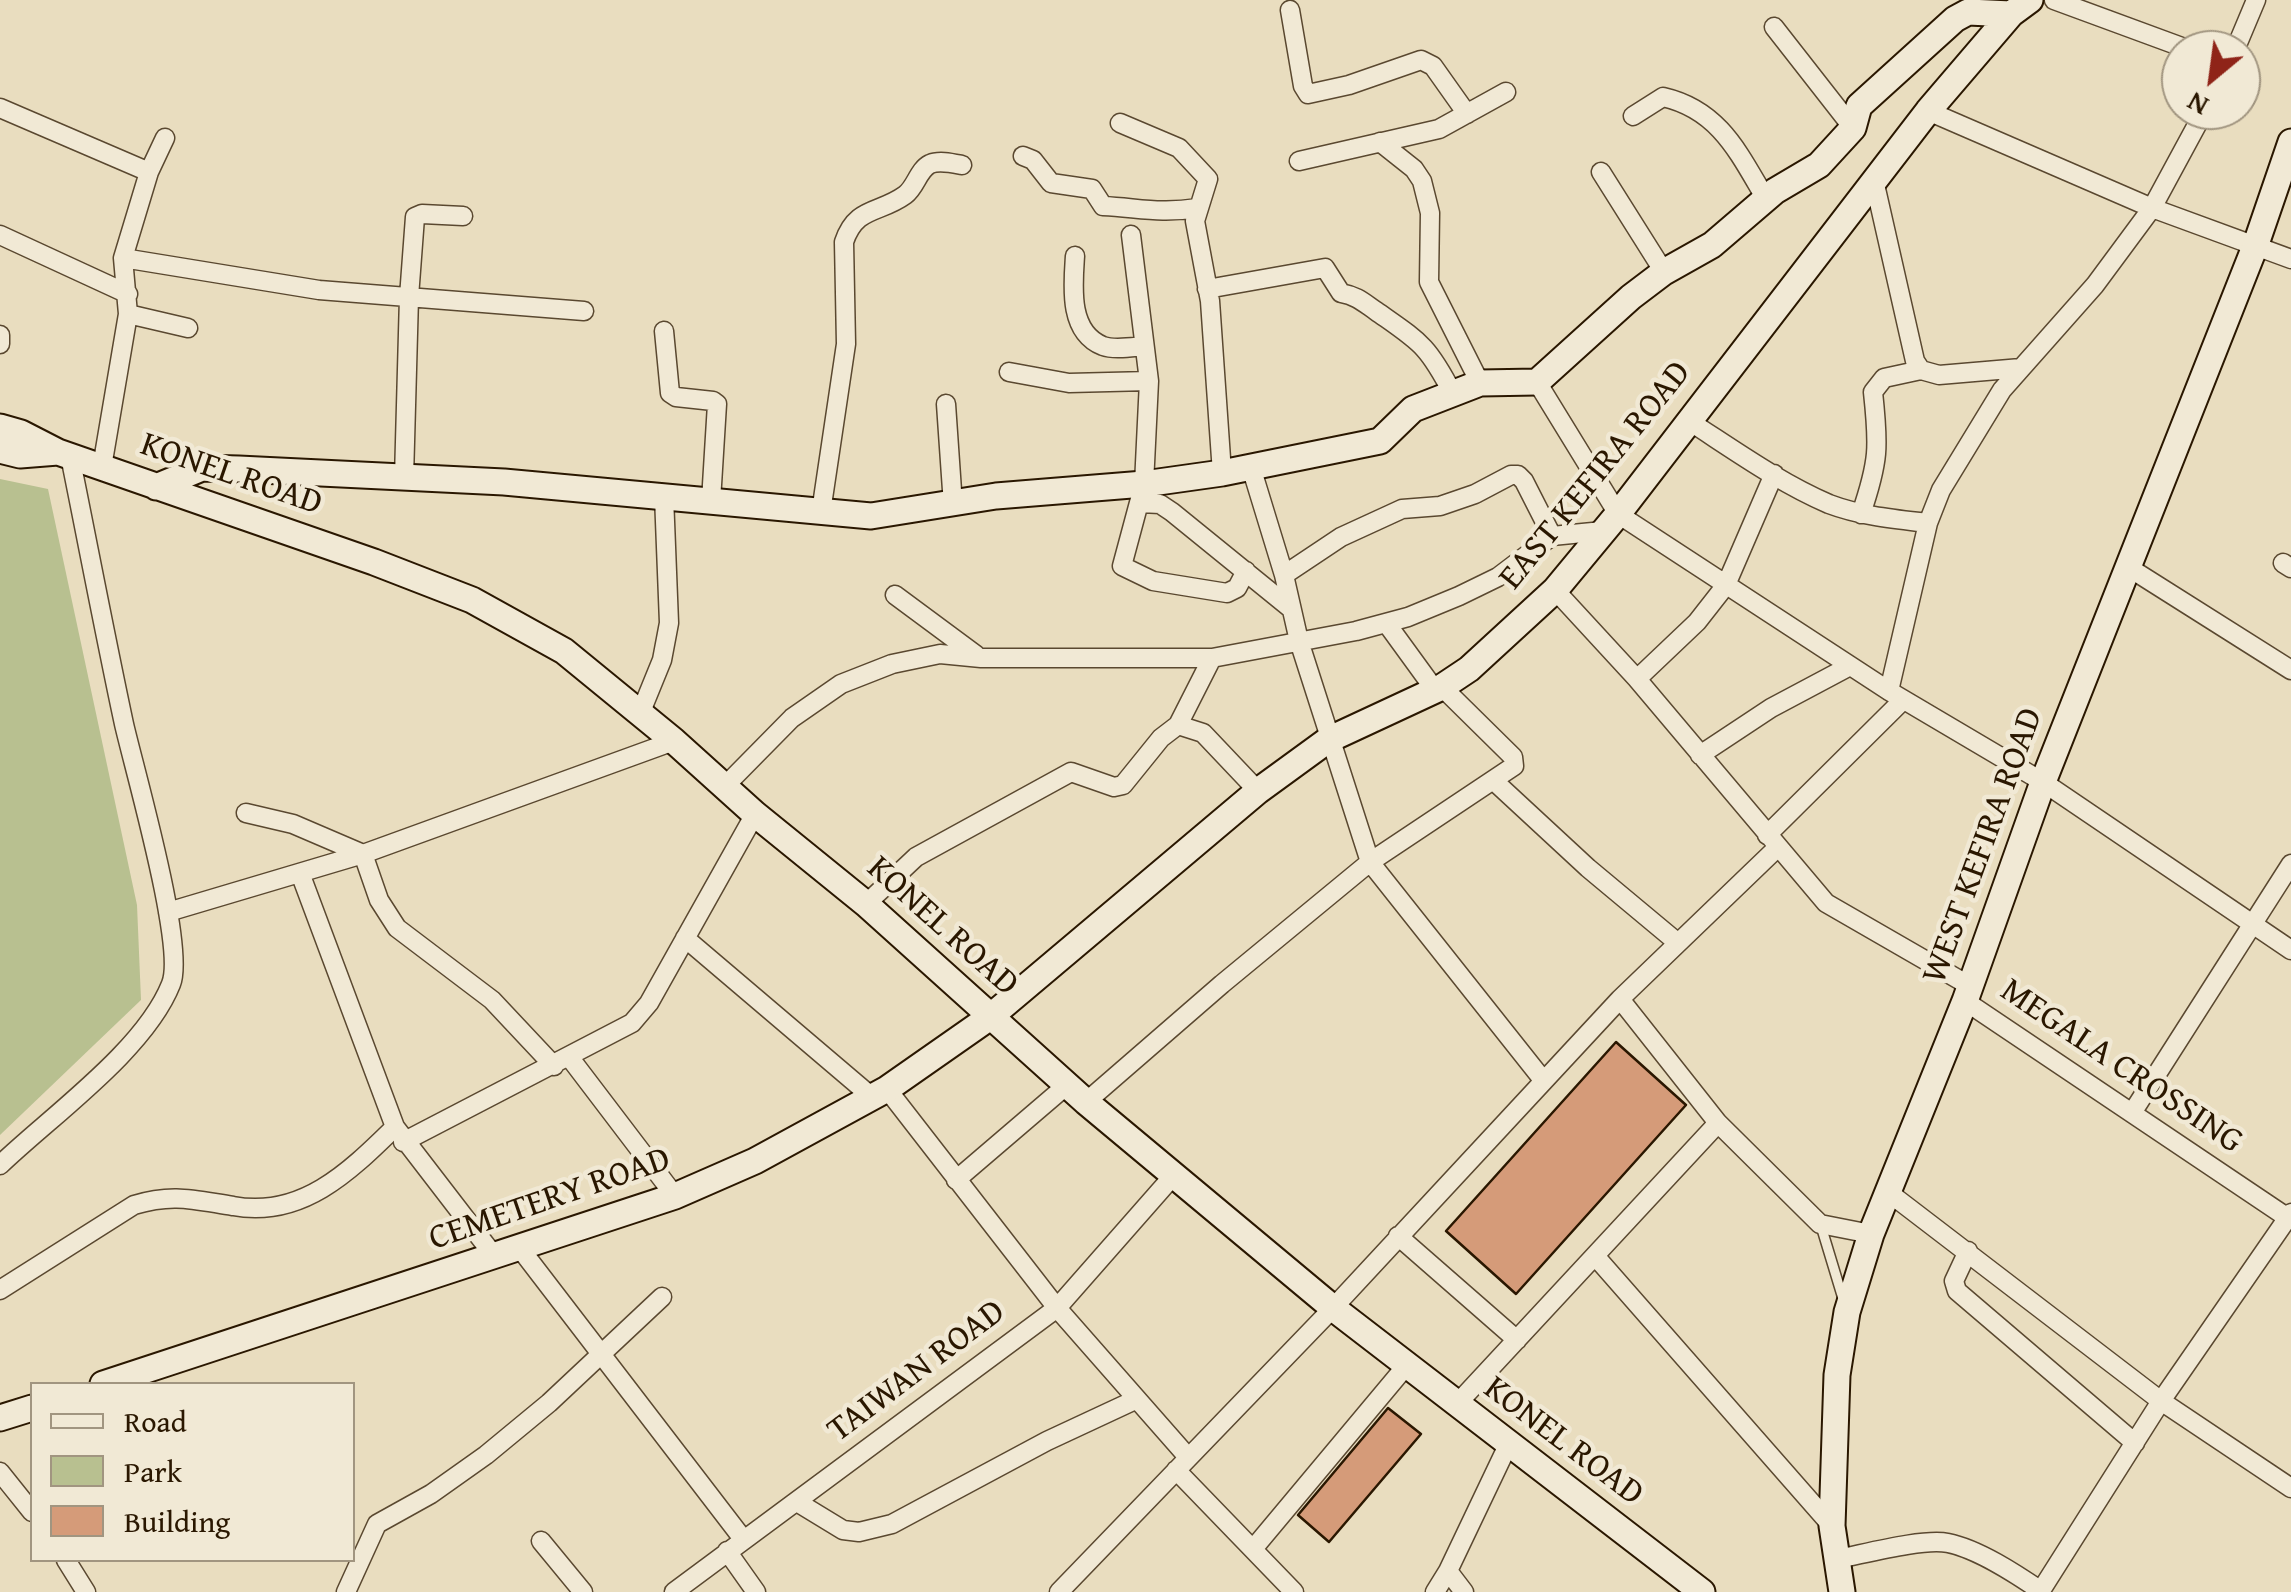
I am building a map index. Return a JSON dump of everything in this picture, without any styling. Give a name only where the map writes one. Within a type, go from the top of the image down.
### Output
[{"type":"main road","points":[[156,487],[202,468],[504,482],[871,516],[996,496],[1142,493],[1380,441],[1413,410],[1480,383],[1537,382],[1630,298],[1664,272],[1712,245],[1766,199],[1819,165],[1853,128],[1859,106],[1969,6],[2021,7]]},
{"type":"main road","name":"EAST KEFIRA ROAD","points":[[990,1016],[1258,790],[1328,740],[1438,688],[1468,669],[1556,590],[1928,111],[2021,7]]},
{"type":"main road","name":"WEST KEFIRA ROAD","points":[[1842,1592],[1832,1526],[1837,1376],[1847,1312],[1871,1234],[1967,994],[2043,782],[2256,244],[2291,142]]},
{"type":"main road","points":[[0,428],[21,433],[64,454]]},
{"type":"main road","points":[[0,450],[64,454]]},
{"type":"main road","name":"KONEL ROAD","points":[[64,454],[472,600],[564,651],[866,904],[1076,1094],[1332,1308],[1702,1592]]},
{"type":"main road","name":"CEMETERY ROAD","points":[[110,1382],[675,1196],[755,1161],[879,1092],[990,1016]]},
{"type":"main road","points":[[0,1418],[30,1409]]},
{"type":"street","points":[[2054,0],[2161,39]]},
{"type":"street","points":[[2243,30],[2256,0]]},
{"type":"street","points":[[1290,10],[1303,86],[1308,94],[1349,85],[1421,60],[1433,66],[1468,114]]},
{"type":"street","points":[[1774,27],[1853,128]]},
{"type":"street","points":[[1299,160],[1439,129],[1506,92]]},
{"type":"street","points":[[1633,116],[1663,97],[1712,120],[1723,129],[1766,199]]},
{"type":"street","points":[[0,108],[149,172]]},
{"type":"street","points":[[1928,111],[2152,208],[2291,259]]},
{"type":"street","points":[[1120,122],[1168,142],[1208,179],[1194,222],[1207,289],[1222,473]]},
{"type":"street","points":[[1059,1592],[1332,1308],[1620,999],[1678,943],[1773,841],[1896,696],[1928,523],[1941,490],[2002,390],[2095,285],[2152,208],[2193,130]]},
{"type":"street","points":[[102,467],[128,314],[123,258],[149,172],[165,138]]},
{"type":"street","points":[[1380,142],[1422,181],[1430,213],[1429,282],[1480,383]]},
{"type":"street","points":[[1023,156],[1033,160],[1055,184],[1092,188],[1103,206],[1133,206],[1166,214],[1198,208]]},
{"type":"street","points":[[821,512],[846,344],[844,242],[848,228],[861,216],[908,194],[924,167],[939,162],[962,164]]},
{"type":"street","points":[[1601,172],[1664,272]]},
{"type":"street","points":[[1874,180],[1921,370]]},
{"type":"street","points":[[404,478],[409,297],[417,214],[463,216]]},
{"type":"street","points":[[0,235],[128,294]]},
{"type":"street","points":[[1131,235],[1149,381],[1142,493],[1122,561],[1126,569],[1153,581],[1226,593],[1237,588],[1246,571]]},
{"type":"street","points":[[1075,256],[1073,300],[1078,318],[1092,339],[1106,347],[1144,346]]},
{"type":"street","points":[[123,258],[268,283],[584,311]]},
{"type":"street","points":[[1207,289],[1325,268],[1341,293],[1356,295],[1415,336],[1436,361],[1453,394]]},
{"type":"street","points":[[128,314],[188,328]]},
{"type":"street","points":[[664,332],[670,393],[713,400],[716,404],[711,500]]},
{"type":"street","points":[[0,334],[0,344]]},
{"type":"street","points":[[1861,514],[1879,448],[1873,392],[1884,378],[1921,370],[1939,374],[2021,368]]},
{"type":"street","points":[[1009,372],[1070,383],[1149,381]]},
{"type":"street","points":[[1537,382],[1611,522],[1726,585],[1896,696],[2043,782],[2291,950]]},
{"type":"street","points":[[946,404],[954,505]]},
{"type":"street","points":[[1689,422],[1829,504],[1861,514],[1928,523]]},
{"type":"street","points":[[0,1165],[96,1079],[144,1028],[173,981],[175,966],[168,912],[64,454]]},
{"type":"street","points":[[1251,467],[1328,740],[1370,862],[1543,1080]]},
{"type":"street","points":[[1637,679],[1697,622],[1726,585],[1774,474]]},
{"type":"street","points":[[1284,576],[1340,537],[1386,516],[1440,506],[1511,475],[1524,481],[1552,536]]},
{"type":"street","points":[[1142,493],[1172,512],[1289,607]]},
{"type":"street","points":[[640,714],[662,660],[669,623],[664,496]]},
{"type":"street","points":[[724,786],[792,718],[842,684],[892,664],[940,654],[981,658],[1212,658],[1387,624],[1460,596],[1498,576],[1552,536],[1611,522]]},
{"type":"street","points":[[2128,567],[2291,670]]},
{"type":"street","name":"MEGALA CROSSING","points":[[1556,590],[1637,679],[1826,902],[1967,994],[2132,1112],[2290,1217]]},
{"type":"street","points":[[895,594],[981,658]]},
{"type":"street","points":[[956,1180],[1222,984],[1370,862],[1510,770],[1516,760],[1438,688],[1387,624]]},
{"type":"street","points":[[866,904],[916,857],[1071,772],[1114,787],[1123,785],[1161,738],[1178,725],[1212,658]]},
{"type":"street","points":[[1700,755],[1770,708],[1850,666]]},
{"type":"street","points":[[1178,725],[1203,733],[1258,790]]},
{"type":"street","points":[[168,912],[363,854],[674,741]]},
{"type":"street","points":[[1494,781],[1588,868],[1678,943]]},
{"type":"street","points":[[246,813],[293,824],[363,854],[379,900],[397,928],[465,976],[562,1062],[675,1196]]},
{"type":"street","points":[[0,1290],[134,1206],[153,1199],[182,1196],[262,1210],[313,1194],[334,1184],[399,1134],[562,1062],[632,1023],[649,1003],[755,814]]},
{"type":"street","points":[[2132,1112],[2291,864]]},
{"type":"street","points":[[300,874],[399,1134],[600,1353],[735,1545],[756,1592]]},
{"type":"street","points":[[684,938],[879,1092],[956,1180],[1253,1549],[1294,1592]]},
{"type":"street","points":[[1620,999],[1718,1123],[1820,1224],[1871,1234]]},
{"type":"street","points":[[1456,1404],[1718,1123]]},
{"type":"street","name":"TAIWAN ROAD","points":[[674,1592],[1057,1308],[1173,1176]]},
{"type":"street","points":[[1888,1192],[2161,1401],[2291,1488]]},
{"type":"street","points":[[1837,1559],[1932,1543],[1949,1544],[2047,1590],[2161,1401],[2290,1217]]},
{"type":"street","points":[[1398,1236],[1518,1340]]},
{"type":"street","points":[[1968,1251],[1954,1281],[1957,1291],[2135,1443]]},
{"type":"street","points":[[1596,1257],[1832,1526]]},
{"type":"street","points":[[346,1592],[378,1524],[431,1494],[486,1455],[549,1403],[662,1297]]},
{"type":"street","points":[[1253,1549],[1406,1366]]},
{"type":"street","points":[[796,1502],[843,1530],[859,1532],[892,1524],[1135,1400]]},
{"type":"street","points":[[1434,1592],[1448,1571],[1508,1445]]},
{"type":"street","points":[[0,1472],[30,1510]]},
{"type":"street","points":[[541,1541],[583,1592]]},
{"type":"street","points":[[67,1562],[86,1592]]},
{"type":"street","points":[[1448,1571],[1464,1592]]},
{"type":"lane","points":[[1820,1224],[1847,1312]]},
{"type":"green space","points":[[0,479],[48,489],[137,905],[141,1000],[0,1135]]},
{"type":"building","points":[[1616,1042],[1686,1105],[1516,1294],[1446,1231]]},
{"type":"building","points":[[1388,1408],[1421,1434],[1329,1542],[1298,1515]]}]
